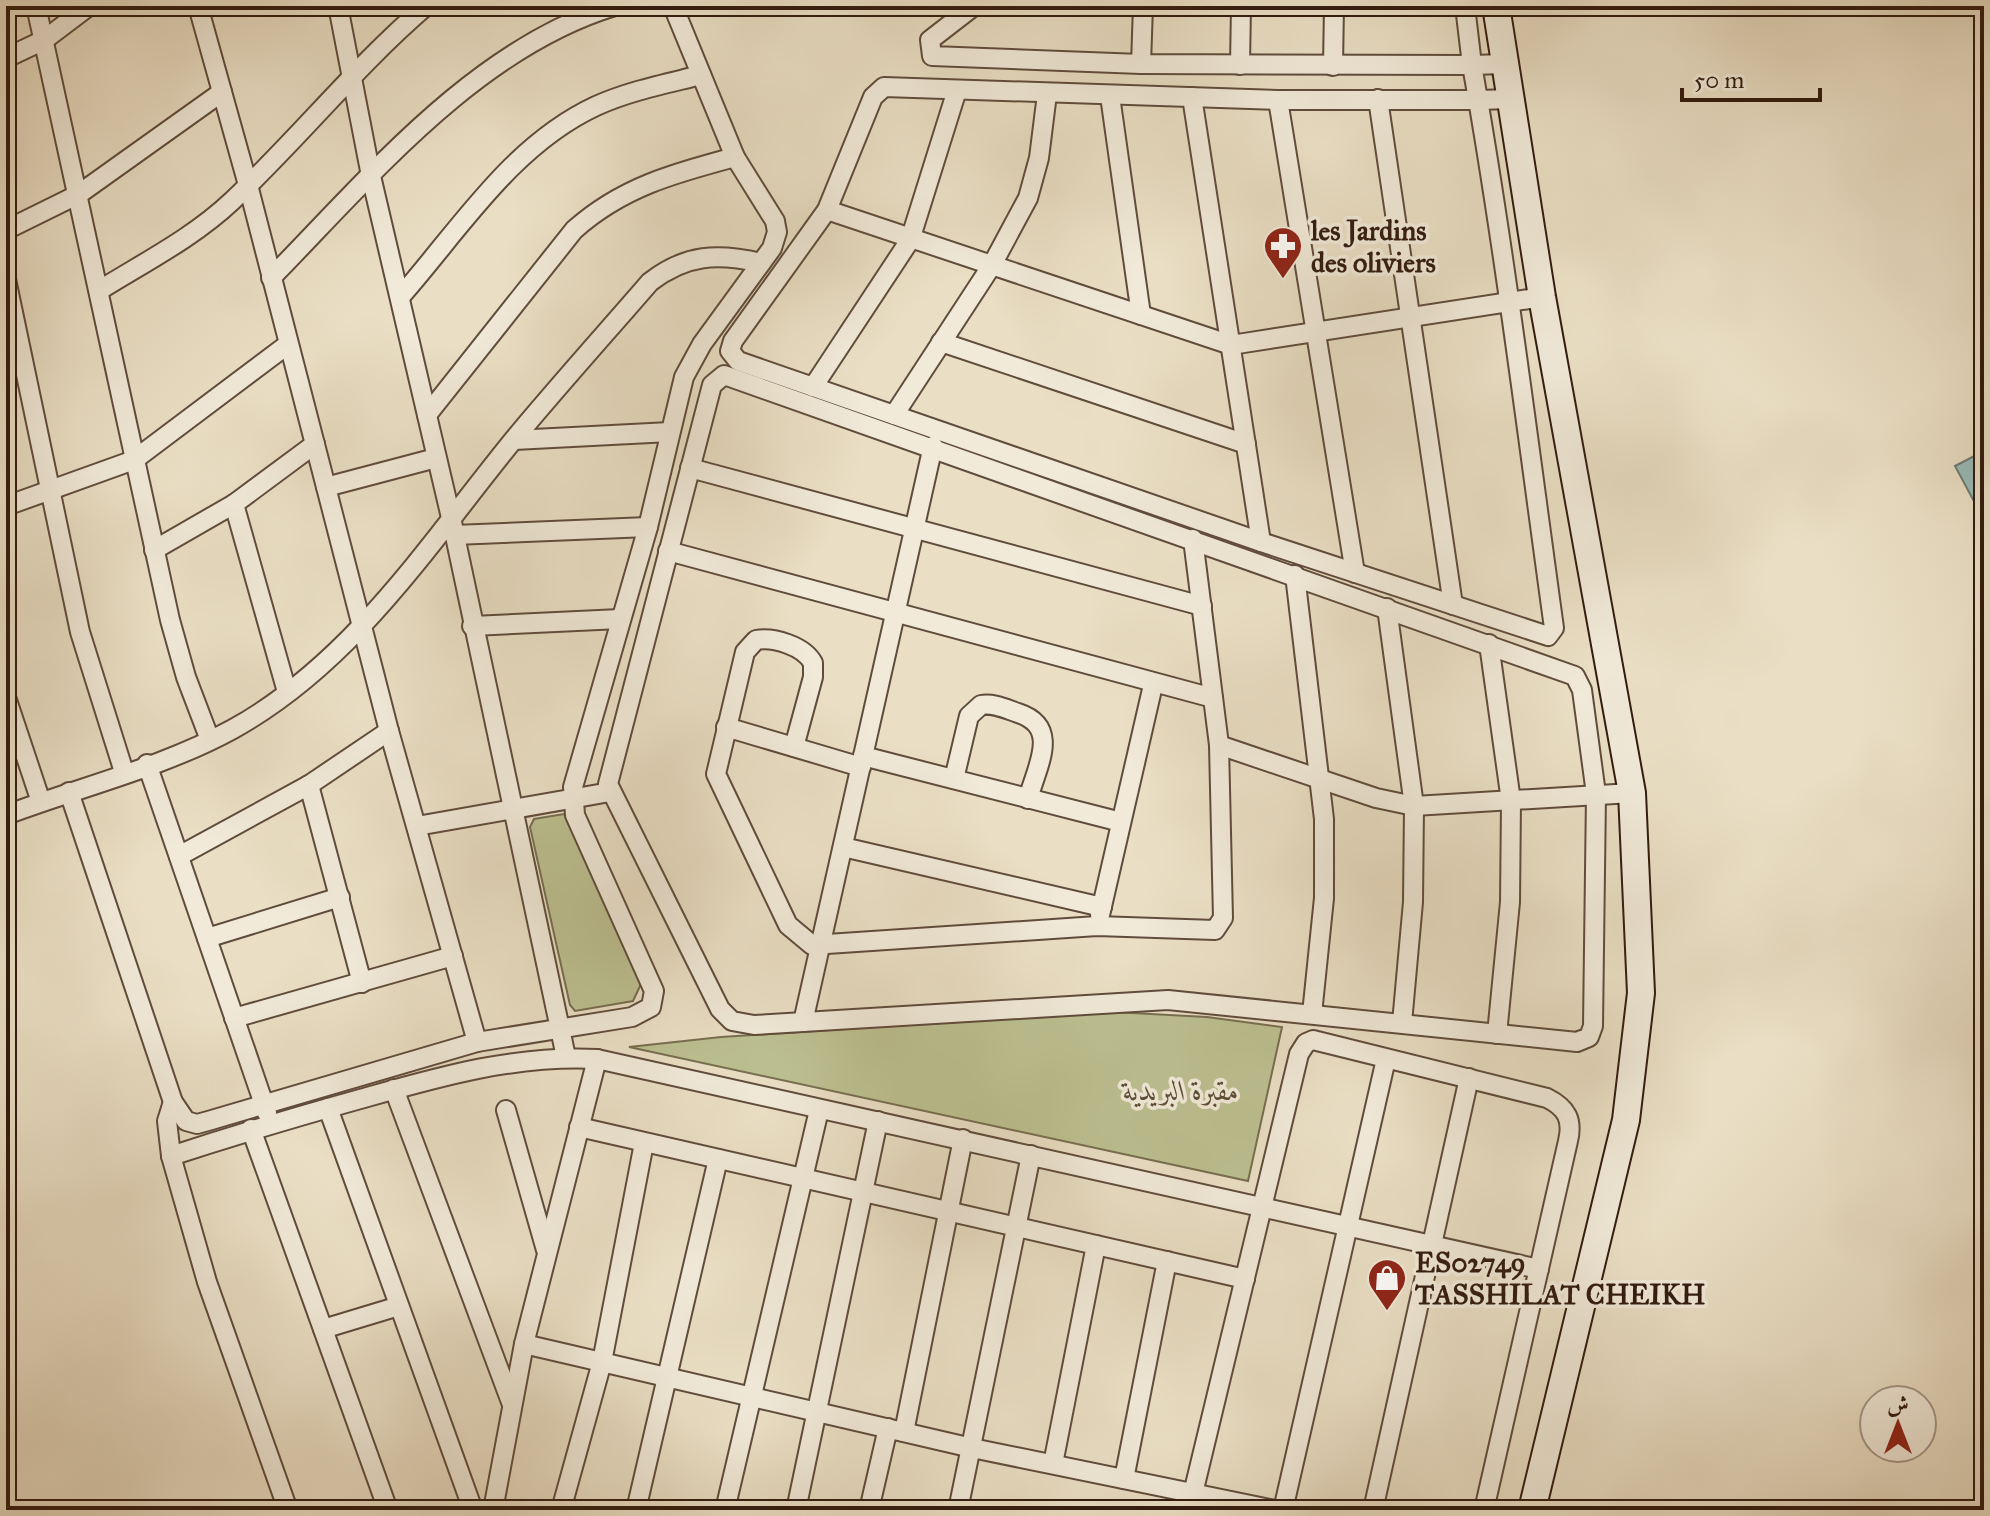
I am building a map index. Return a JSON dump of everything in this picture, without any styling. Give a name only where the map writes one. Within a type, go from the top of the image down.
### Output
[{"type":"street","points":[[36,6],[154,550],[178,650],[210,740]]},
{"type":"street","points":[[6,58],[44,40],[89,6]]},
{"type":"street","points":[[198,6],[248,185],[389,731],[477,1042]]},
{"type":"street","points":[[338,6],[371,176],[453,528],[566,1057]]},
{"type":"street","points":[[100,290],[189,234],[248,185],[352,74],[426,6]]},
{"type":"street","points":[[271,278],[371,176],[489,67],[561,25],[615,6]]},
{"type":"street","points":[[69,792],[173,1102],[186,1121],[197,1124],[477,1042],[640,1015],[651,1007],[654,997],[575,815],[572,799],[648,527],[678,394],[690,362],[775,242],[776,227],[735,157],[673,6]]},
{"type":"street","points":[[974,6],[930,40],[932,56],[1141,64],[1504,64]]},
{"type":"street","points":[[1141,64],[1143,6]]},
{"type":"street","points":[[1240,65],[1241,6]]},
{"type":"street","points":[[1333,66],[1334,6]]},
{"type":"street","points":[[1465,6],[1472,65],[1479,100],[1509,303],[1553,631],[1544,637],[1261,542],[732,357],[730,346],[827,210],[876,92],[890,87],[1278,100],[1479,100],[1510,99]]},
{"type":"street","points":[[1496,6],[1542,297],[1632,793],[1641,993],[1626,1120],[1532,1510]]},
{"type":"street","points":[[401,296],[505,174],[541,139],[620,96],[701,75]]},
{"type":"street","points":[[813,387],[910,240],[957,90]]},
{"type":"street","points":[[6,230],[79,194],[222,92]]},
{"type":"street","points":[[894,415],[992,265],[1028,198],[1039,158],[1047,94]]},
{"type":"street","points":[[1110,96],[1141,315]]},
{"type":"street","points":[[1192,97],[1261,542]]},
{"type":"street","points":[[1378,99],[1453,605]]},
{"type":"street","points":[[1278,100],[1355,573]]},
{"type":"street","points":[[427,415],[574,230],[595,211],[643,183],[735,157]]},
{"type":"street","points":[[827,210],[1231,345],[1542,297]]},
{"type":"street","points":[[6,815],[210,740],[253,717],[362,627],[453,528],[514,440],[650,282],[684,261],[717,255],[761,263]]},
{"type":"street","points":[[6,279],[80,632],[124,772]]},
{"type":"street","points":[[941,342],[1246,444]]},
{"type":"street","points":[[6,506],[134,460],[287,345]]},
{"type":"street","points":[[724,375],[1568,671],[1580,683],[1596,794],[1592,1032],[1586,1040],[1577,1042],[1144,1000],[746,1025],[725,1016],[610,792],[608,777],[690,468],[712,385],[724,375]]},
{"type":"street","points":[[514,440],[670,432]]},
{"type":"street","points":[[154,550],[234,504],[315,444]]},
{"type":"street","points":[[803,1022],[933,446]]},
{"type":"street","points":[[326,487],[436,458]]},
{"type":"street","points":[[690,468],[1202,606]]},
{"type":"street","points":[[234,504],[287,692]]},
{"type":"street","points":[[453,528],[648,527]]},
{"type":"street","points":[[794,747],[813,677],[813,663],[805,651],[771,640],[756,640],[748,647],[726,727],[716,765],[718,783],[788,925],[798,937],[820,947],[1097,926],[1209,931],[1222,923],[1219,745],[1193,539]]},
{"type":"street","points":[[668,551],[1153,685],[1213,698]]},
{"type":"street","points":[[1295,575],[1322,779],[1324,898],[1312,1014]]},
{"type":"street","points":[[1387,608],[1414,806],[1413,902],[1402,1023]]},
{"type":"street","points":[[472,626],[620,619]]},
{"type":"street","points":[[1489,644],[1511,801],[1509,917],[1497,1034]]},
{"type":"street","points":[[1097,926],[1153,685]]},
{"type":"street","points":[[6,697],[41,802]]},
{"type":"street","points":[[954,779],[969,716],[976,707],[993,705],[1032,718],[1042,728],[1044,740],[1028,799]]},
{"type":"street","points":[[726,727],[794,747],[954,779],[1121,822]]},
{"type":"street","points":[[179,856],[309,785],[389,731]]},
{"type":"street","points":[[1219,745],[1393,803],[1414,806],[1632,793]]},
{"type":"street","points":[[147,764],[271,1123]]},
{"type":"street","points":[[309,785],[362,983]]},
{"type":"street","points":[[417,826],[610,792]]},
{"type":"street","points":[[843,847],[1102,907]]},
{"type":"street","points":[[207,938],[340,897]]},
{"type":"street","points":[[234,1018],[453,956]]},
{"type":"street","points":[[1191,1502],[1301,1048],[1313,1040],[1547,1098],[1559,1104],[1568,1115],[1571,1128],[1484,1510]]},
{"type":"street","points":[[171,1156],[271,1123],[485,1065],[566,1057],[597,1059],[1539,1269]]},
{"type":"street","points":[[493,1510],[524,1344],[597,1059]]},
{"type":"street","points":[[1283,1510],[1386,1059]]},
{"type":"street","points":[[1373,1510],[1469,1078]]},
{"type":"street","points":[[394,1089],[511,1403]]},
{"type":"street","points":[[173,1102],[167,1121],[171,1156],[207,1282],[288,1510]]},
{"type":"street","points":[[328,1108],[473,1510]]},
{"type":"street","points":[[506,1110],[547,1253]]},
{"type":"street","points":[[725,1510],[819,1110]]},
{"type":"street","points":[[796,1510],[878,1121]]},
{"type":"street","points":[[579,1127],[1245,1279]]},
{"type":"street","points":[[251,1129],[388,1510]]},
{"type":"street","points":[[869,1510],[896,1430],[963,1139]]},
{"type":"street","points":[[561,1510],[602,1362],[644,1143]]},
{"type":"street","points":[[958,1510],[1031,1155]]},
{"type":"street","points":[[636,1510],[718,1159]]},
{"type":"street","points":[[1053,1464],[1096,1245]]},
{"type":"street","points":[[1124,1479],[1167,1261]]},
{"type":"street","points":[[323,1329],[399,1306]]},
{"type":"street","points":[[524,1344],[972,1448],[1124,1479],[1191,1502],[1275,1510]]},
{"type":"green space","points":[[564,814],[569,819],[641,984],[633,1001],[575,1011],[570,1005],[530,827],[534,819]]},
{"type":"green space","name":"مقبرة البريدية","points":[[1113,1012],[1207,1017],[1282,1027],[1248,1181],[629,1047],[721,1037]]},
{"type":"water","points":[[1984,451],[1984,520],[1955,466]]},
{"type":"place","name":"les Jardins des oliviers","points":[[1283,280]]},
{"type":"place","name":"ES02749 TASSHILAT CHEIKH","points":[[1387,1312]]}]
